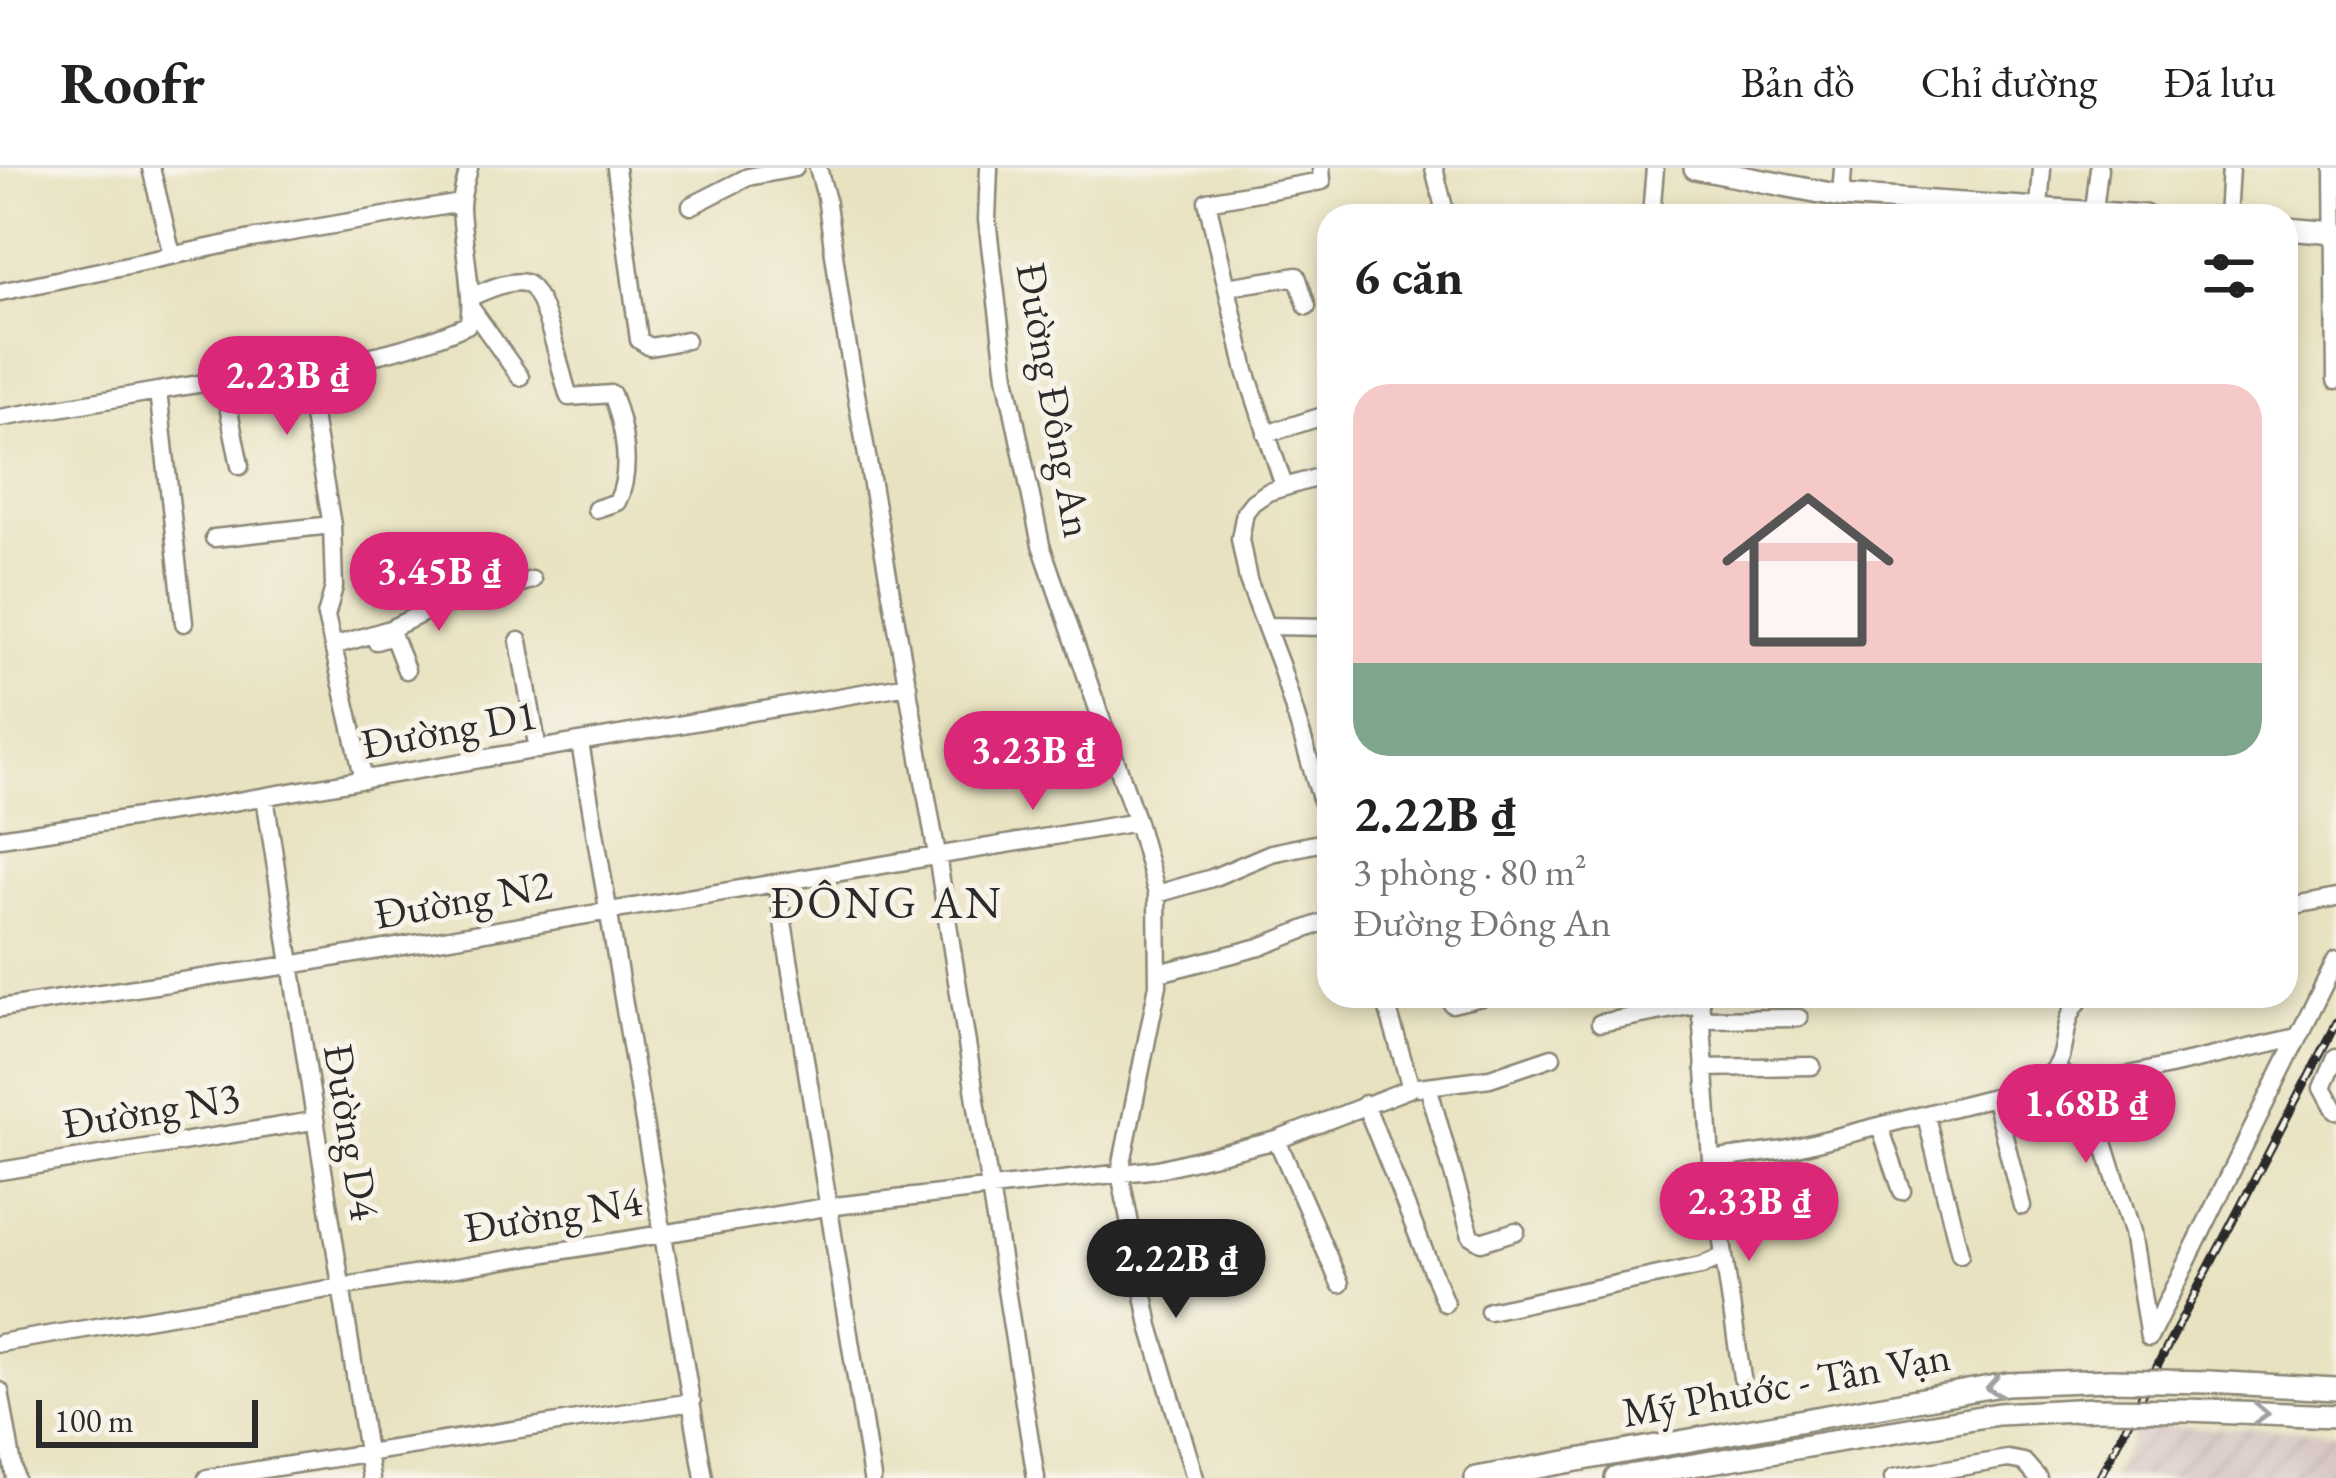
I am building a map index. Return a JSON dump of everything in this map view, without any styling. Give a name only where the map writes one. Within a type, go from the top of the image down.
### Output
[{"type":"main road","points":[[1706,169],[1765,176],[1840,196],[1913,204]]},
{"type":"main road","points":[[2298,230],[2334,233]]},
{"type":"main road","name":"Mỹ Phước - Tân Vạn","points":[[1476,1478],[2007,1384],[2111,1380],[2336,1389]]},
{"type":"main road","name":"Mỹ Phước - Tân Vạn","points":[[1616,1478],[1997,1414],[2092,1409],[2336,1416]]},
{"type":"street","points":[[151,168],[172,255]]},
{"type":"street","points":[[0,418],[305,370],[446,335],[467,325],[472,304],[461,203],[469,168]]},
{"type":"street","points":[[616,168],[639,340],[650,347],[686,340]]},
{"type":"street","points":[[691,206],[748,177],[794,168]]},
{"type":"street","points":[[818,168],[937,855],[1036,1478]]},
{"type":"street","name":"Đường Đông An","points":[[988,168],[987,220],[1006,376],[1041,545],[1137,822],[1157,894],[1159,973],[1120,1173],[1150,1326],[1195,1478]]},
{"type":"street","points":[[1284,486],[1266,434],[1208,201],[1322,181],[1321,168]]},
{"type":"street","points":[[1434,168],[1443,204]]},
{"type":"street","points":[[1652,204],[1655,168]]},
{"type":"street","points":[[1840,196],[1843,168]]},
{"type":"street","points":[[2039,204],[2042,168]]},
{"type":"street","points":[[2095,204],[2099,168]]},
{"type":"street","points":[[2228,204],[2230,168]]},
{"type":"street","points":[[2334,168],[2336,380]]},
{"type":"street","points":[[0,292],[172,255],[461,203]]},
{"type":"street","points":[[1227,286],[1298,276],[1307,306]]},
{"type":"street","points":[[472,304],[496,286],[522,282],[533,286],[542,302],[569,397],[612,394],[625,434],[622,491],[617,502],[596,509]]},
{"type":"street","points":[[472,304],[520,377]]},
{"type":"street","points":[[305,370],[332,525],[334,587],[326,616],[364,780]]},
{"type":"street","points":[[223,381],[241,466]]},
{"type":"street","points":[[158,391],[184,623]]},
{"type":"street","points":[[1266,434],[1317,418]]},
{"type":"street","points":[[1317,477],[1284,486],[1253,502],[1245,512],[1240,538],[1248,580],[1317,786]]},
{"type":"street","points":[[214,538],[332,525]]},
{"type":"street","points":[[334,650],[433,608],[532,580]]},
{"type":"street","points":[[1267,626],[1317,627]]},
{"type":"street","points":[[334,650],[394,636],[406,670]]},
{"type":"street","points":[[519,641],[538,750]]},
{"type":"street","name":"Đường D1","points":[[0,838],[265,797],[908,685]]},
{"type":"street","points":[[580,743],[704,1478]]},
{"type":"street","name":"Đường D4","points":[[265,797],[371,1478]]},
{"type":"street","name":"Đường N2","points":[[0,1009],[290,965],[1137,822]]},
{"type":"street","points":[[1157,894],[1271,853],[1317,843]]},
{"type":"street","points":[[777,884],[872,1478]]},
{"type":"street","points":[[2298,906],[2336,898]]},
{"type":"street","points":[[1159,973],[1260,947],[1317,925]]},
{"type":"street","points":[[2086,1085],[2132,1232],[2149,1338],[2336,960]]},
{"type":"street","points":[[1389,1008],[1471,1236],[1480,1242],[1516,1231]]},
{"type":"street","points":[[1600,1023],[1688,1008]]},
{"type":"street","points":[[1700,1008],[1711,1160],[1742,1378]]},
{"type":"street","points":[[1716,1008],[1799,1018]]},
{"type":"street","points":[[2049,1117],[2066,1115],[2056,1072],[2063,1051],[2065,1008]]},
{"type":"street","points":[[2068,1015],[2074,1008]]},
{"type":"street","points":[[2056,1072],[2086,1085],[2297,1036]]},
{"type":"street","name":"Đường N4","points":[[0,1343],[826,1207],[1120,1173],[1228,1155],[1419,1087],[1490,1078],[1552,1057]]},
{"type":"street","points":[[2336,1057],[2323,1087],[2336,1111]]},
{"type":"street","points":[[1704,1068],[1812,1066]]},
{"type":"street","points":[[1711,1160],[1785,1150],[1995,1100],[2056,1072]]},
{"type":"street","points":[[1995,1100],[2022,1206]]},
{"type":"street","points":[[1365,1104],[1445,1304]]},
{"type":"street","points":[[1926,1116],[1960,1254]]},
{"type":"street","name":"Đường N3","points":[[0,1171],[314,1121]]},
{"type":"street","points":[[1880,1127],[1902,1191]]},
{"type":"street","points":[[1277,1140],[1340,1284]]},
{"type":"street","points":[[1489,1312],[1702,1266],[1724,1256]]},
{"type":"street","points":[[0,1391],[15,1478]]},
{"type":"street","points":[[207,1478],[692,1402]]},
{"type":"street","points":[[1893,1478],[2008,1459],[2024,1462],[2037,1476]]},
{"type":"shaded area","points":[[2137,1426],[2336,1431],[2336,1478],[2111,1478]]},
{"type":"railway","points":[[2099,1478],[2336,1023]]},
{"type":"district","name":"ĐÔNG AN","points":[[887,902]]}]
